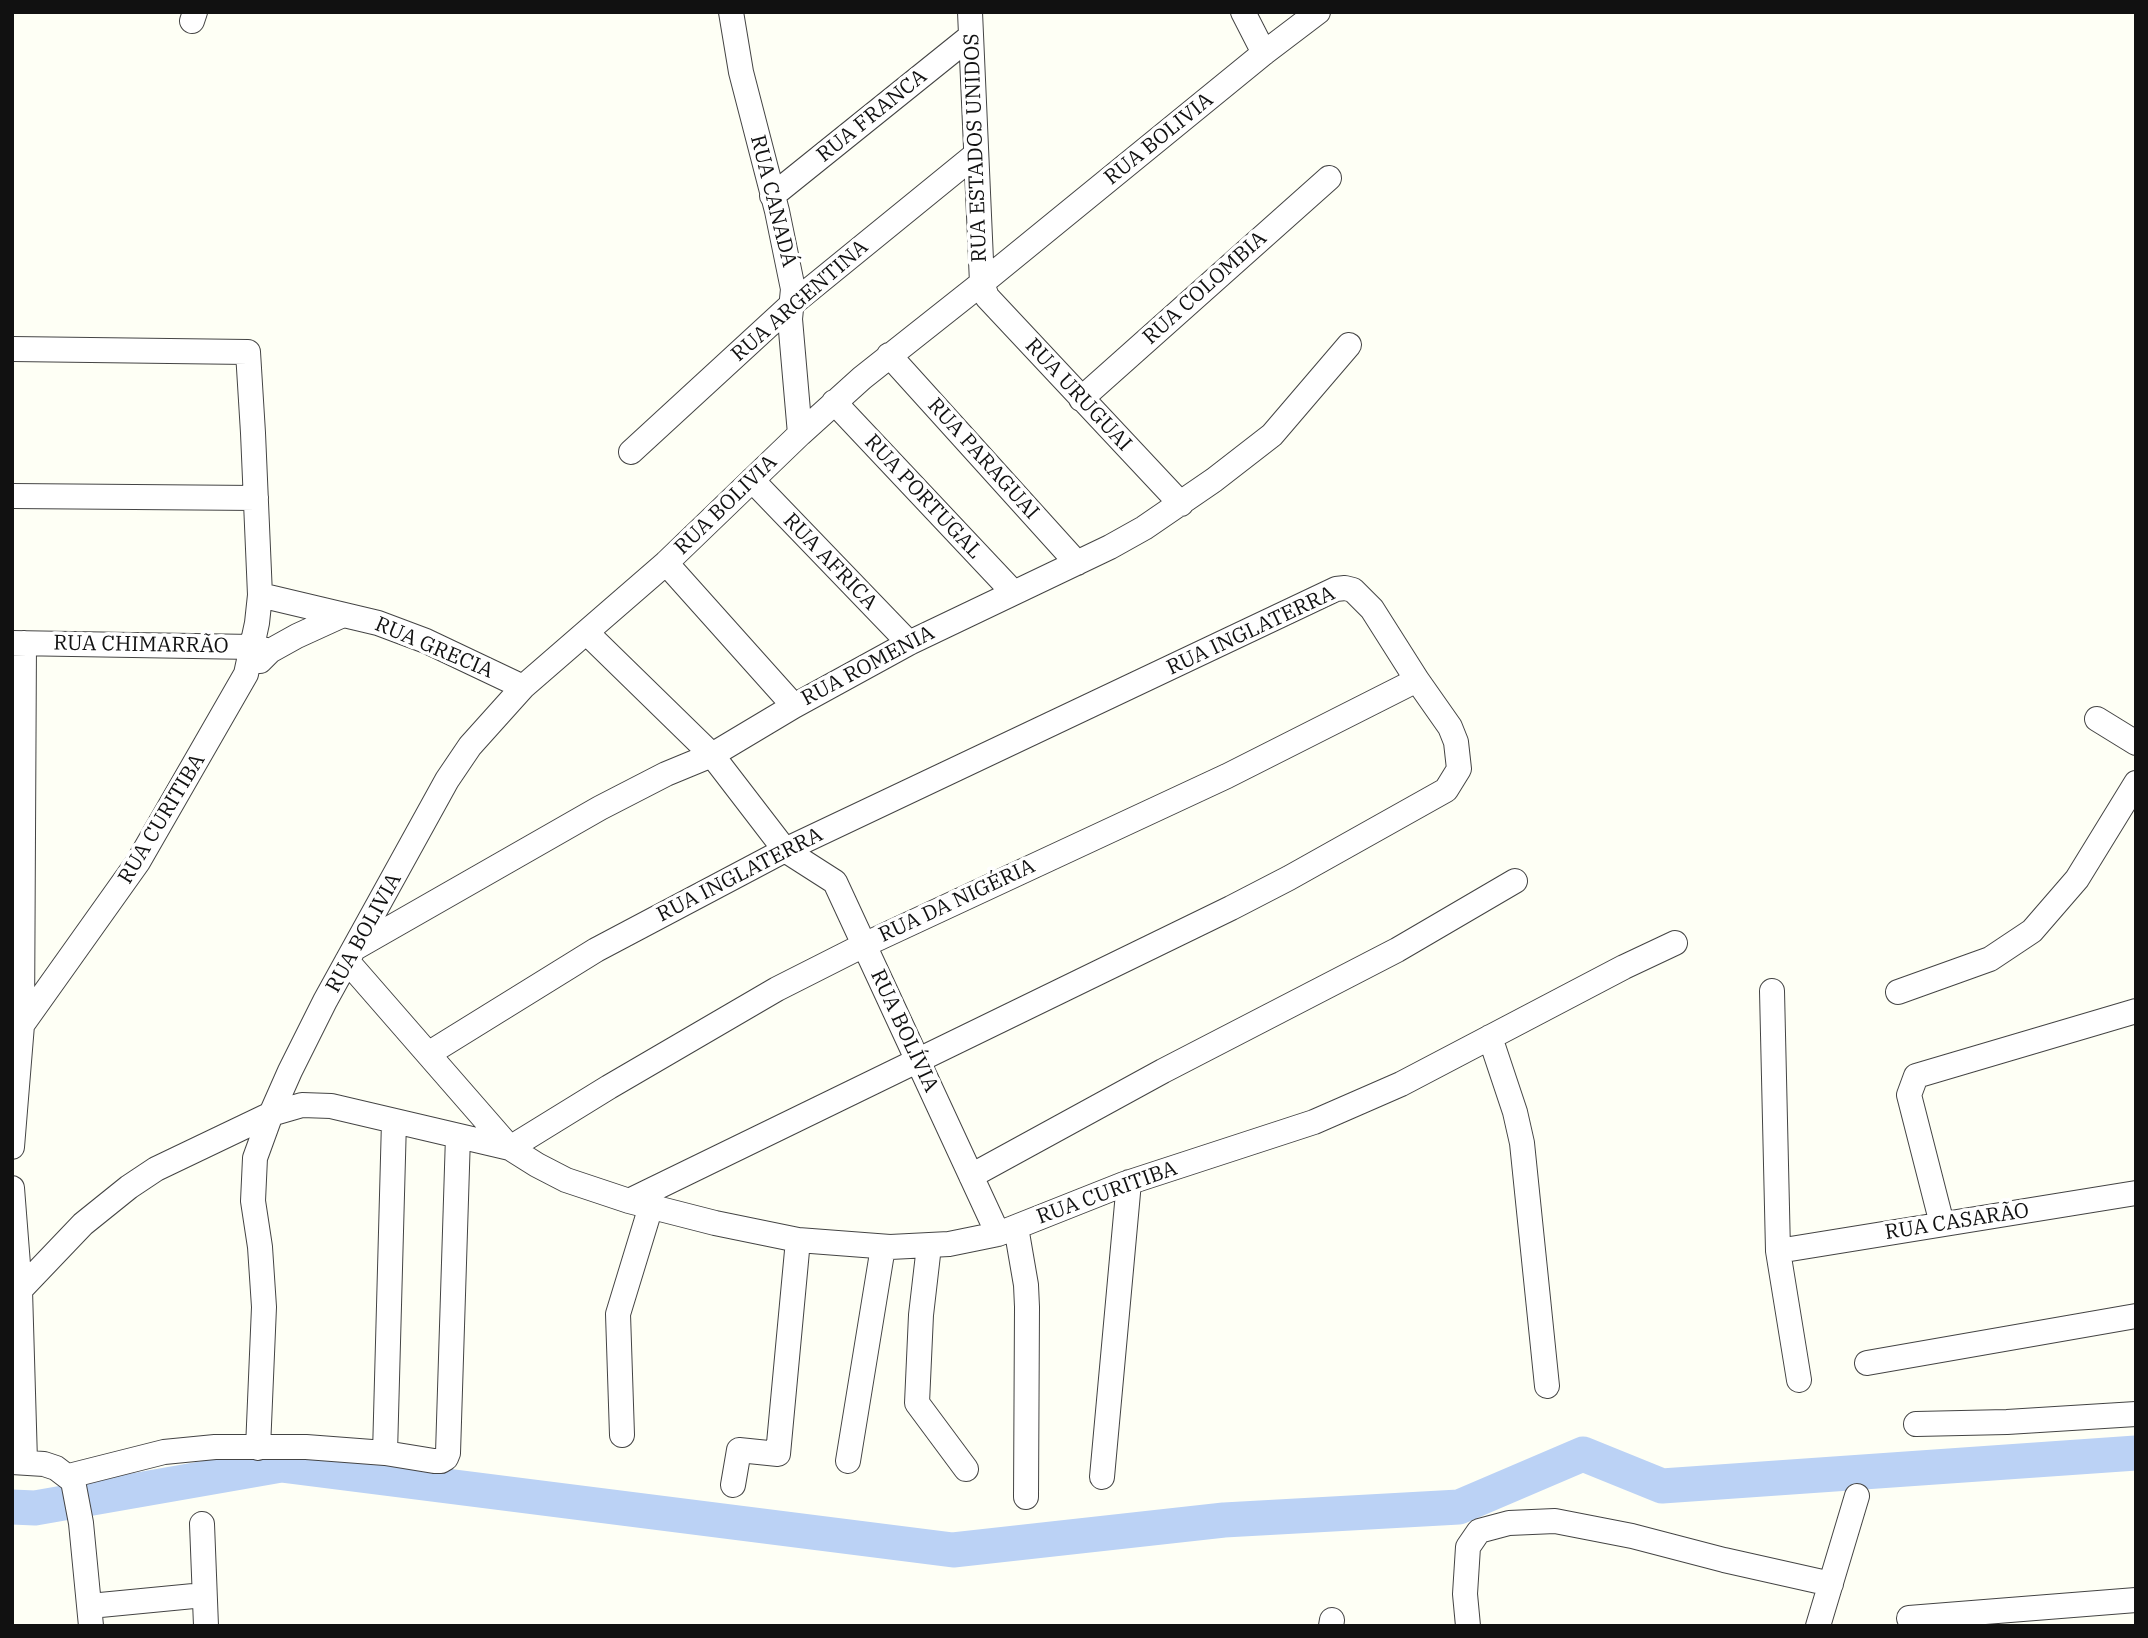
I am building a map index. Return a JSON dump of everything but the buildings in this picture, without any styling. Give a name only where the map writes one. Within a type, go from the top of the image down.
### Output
[{"type":"street","name":"RUA CANADÁ","points":[[731,12],[741,72],[778,211],[793,289],[790,319],[800,434]]},
{"type":"street","points":[[1243,12],[1264,53]]},
{"type":"street","name":"RUA BOLIVIA","points":[[258,1448],[264,1307],[253,1184],[255,1158],[290,1071],[351,954],[447,780],[470,747],[523,687],[666,563],[834,402],[1318,12]]},
{"type":"street","name":"RUA FRANCA","points":[[772,196],[970,24]]},
{"type":"street","name":"RUA ESTADOS UNIDOS","points":[[970,24],[982,283]]},
{"type":"street","name":"RUA ARGENTINA","points":[[631,452],[792,304],[975,155]]},
{"type":"street","name":"RUA COLOMBIA","points":[[1081,399],[1329,178]]},
{"type":"street","name":"RUA URUGUAI","points":[[982,283],[992,304],[1181,504]]},
{"type":"street","name":"RUA ROMENIA","points":[[351,954],[600,808],[666,774],[712,755],[909,643],[1124,540],[1181,504],[1272,435],[1349,345]]},
{"type":"street","points":[[12,349],[247,352],[250,368],[261,649],[343,615]]},
{"type":"street","name":"RUA PARAGUAI","points":[[889,355],[1077,562]]},
{"type":"street","name":"RUA PORTUGAL","points":[[834,402],[1013,592]]},
{"type":"street","name":"RUA AFRICA","points":[[752,480],[909,643]]},
{"type":"street","points":[[12,496],[256,498]]},
{"type":"street","points":[[666,563],[794,706]]},
{"type":"street","name":"RUA INGLATERRA","points":[[428,1054],[596,950],[785,850],[1336,589],[1353,590],[1372,609],[1450,727],[1456,742],[1459,769],[1446,790],[1289,878],[640,1203]]},
{"type":"street","name":"RUA GRECIA","points":[[260,594],[402,631],[523,687]]},
{"type":"street","name":"RUA BOLÍVIA","points":[[587,633],[712,755],[785,850],[835,883],[971,1176],[1007,1231],[1026,1285],[1026,1497]]},
{"type":"street","points":[[12,1147],[22,1025],[18,643]]},
{"type":"street","name":"RUA CHIMARRÃO","points":[[18,643],[261,649]]},
{"type":"street","name":"RUA CURITIBA","points":[[22,1025],[138,862],[261,649]]},
{"type":"street","name":"RUA DA NIGÉRIA","points":[[510,1148],[777,989],[864,945],[1227,776],[1417,680]]},
{"type":"street","points":[[2097,719],[2136,743]]},
{"type":"street","points":[[1898,992],[1990,959],[2032,931],[2077,879],[2136,783]]},
{"type":"street","points":[[971,1176],[1163,1071],[1397,950],[1515,881]]},
{"type":"street","name":"RUA CURITIBA","points":[[510,1148],[566,1180],[715,1223],[798,1240],[883,1247],[929,1246],[970,1241],[1007,1231],[1129,1182],[1324,1118],[1401,1084],[1675,943]]},
{"type":"street","points":[[351,954],[428,1054],[510,1148]]},
{"type":"street","points":[[1772,991],[1778,1251],[1798,1380]]},
{"type":"street","points":[[1942,1224],[1909,1095],[1916,1076],[2136,1010]]},
{"type":"street","points":[[1490,1037],[1515,1112],[1524,1150],[1546,1386]]},
{"type":"street","points":[[20,1290],[83,1224],[156,1169],[271,1114],[302,1105],[318,1104],[510,1148]]},
{"type":"street","points":[[385,1453],[394,1121]]},
{"type":"street","points":[[72,1481],[164,1452],[215,1447],[306,1447],[385,1453],[441,1461],[446,1458],[458,1136]]},
{"type":"street","points":[[1102,1477],[1129,1182]]},
{"type":"street","points":[[12,1188],[20,1290],[19,1462],[56,1468],[72,1481],[80,1523],[90,1616],[204,1595]]},
{"type":"street","name":"RUA CASARÃO","points":[[1778,1251],[2136,1193]]},
{"type":"street","points":[[622,1435],[618,1314],[640,1203]]},
{"type":"street","points":[[733,1485],[738,1450],[778,1454],[798,1240]]},
{"type":"street","points":[[929,1246],[917,1403],[966,1469]]},
{"type":"street","points":[[848,1461],[883,1247]]},
{"type":"street","points":[[1867,1363],[2136,1316]]},
{"type":"street","points":[[1916,1424],[2007,1422],[2136,1414]]},
{"type":"street","points":[[1818,1626],[1857,1496]]},
{"type":"street","points":[[1468,1626],[1465,1594],[1468,1547],[1479,1531],[1509,1523],[1555,1521],[1632,1536],[1831,1584]]},
{"type":"street","points":[[202,1524],[206,1626]]},
{"type":"street","points":[[1909,1618],[2136,1600]]},
{"type":"waterway","points":[[12,1507],[35,1508],[281,1465],[953,1550],[1224,1520],[1459,1507],[1583,1454],[1662,1486],[2136,1453]]}]
